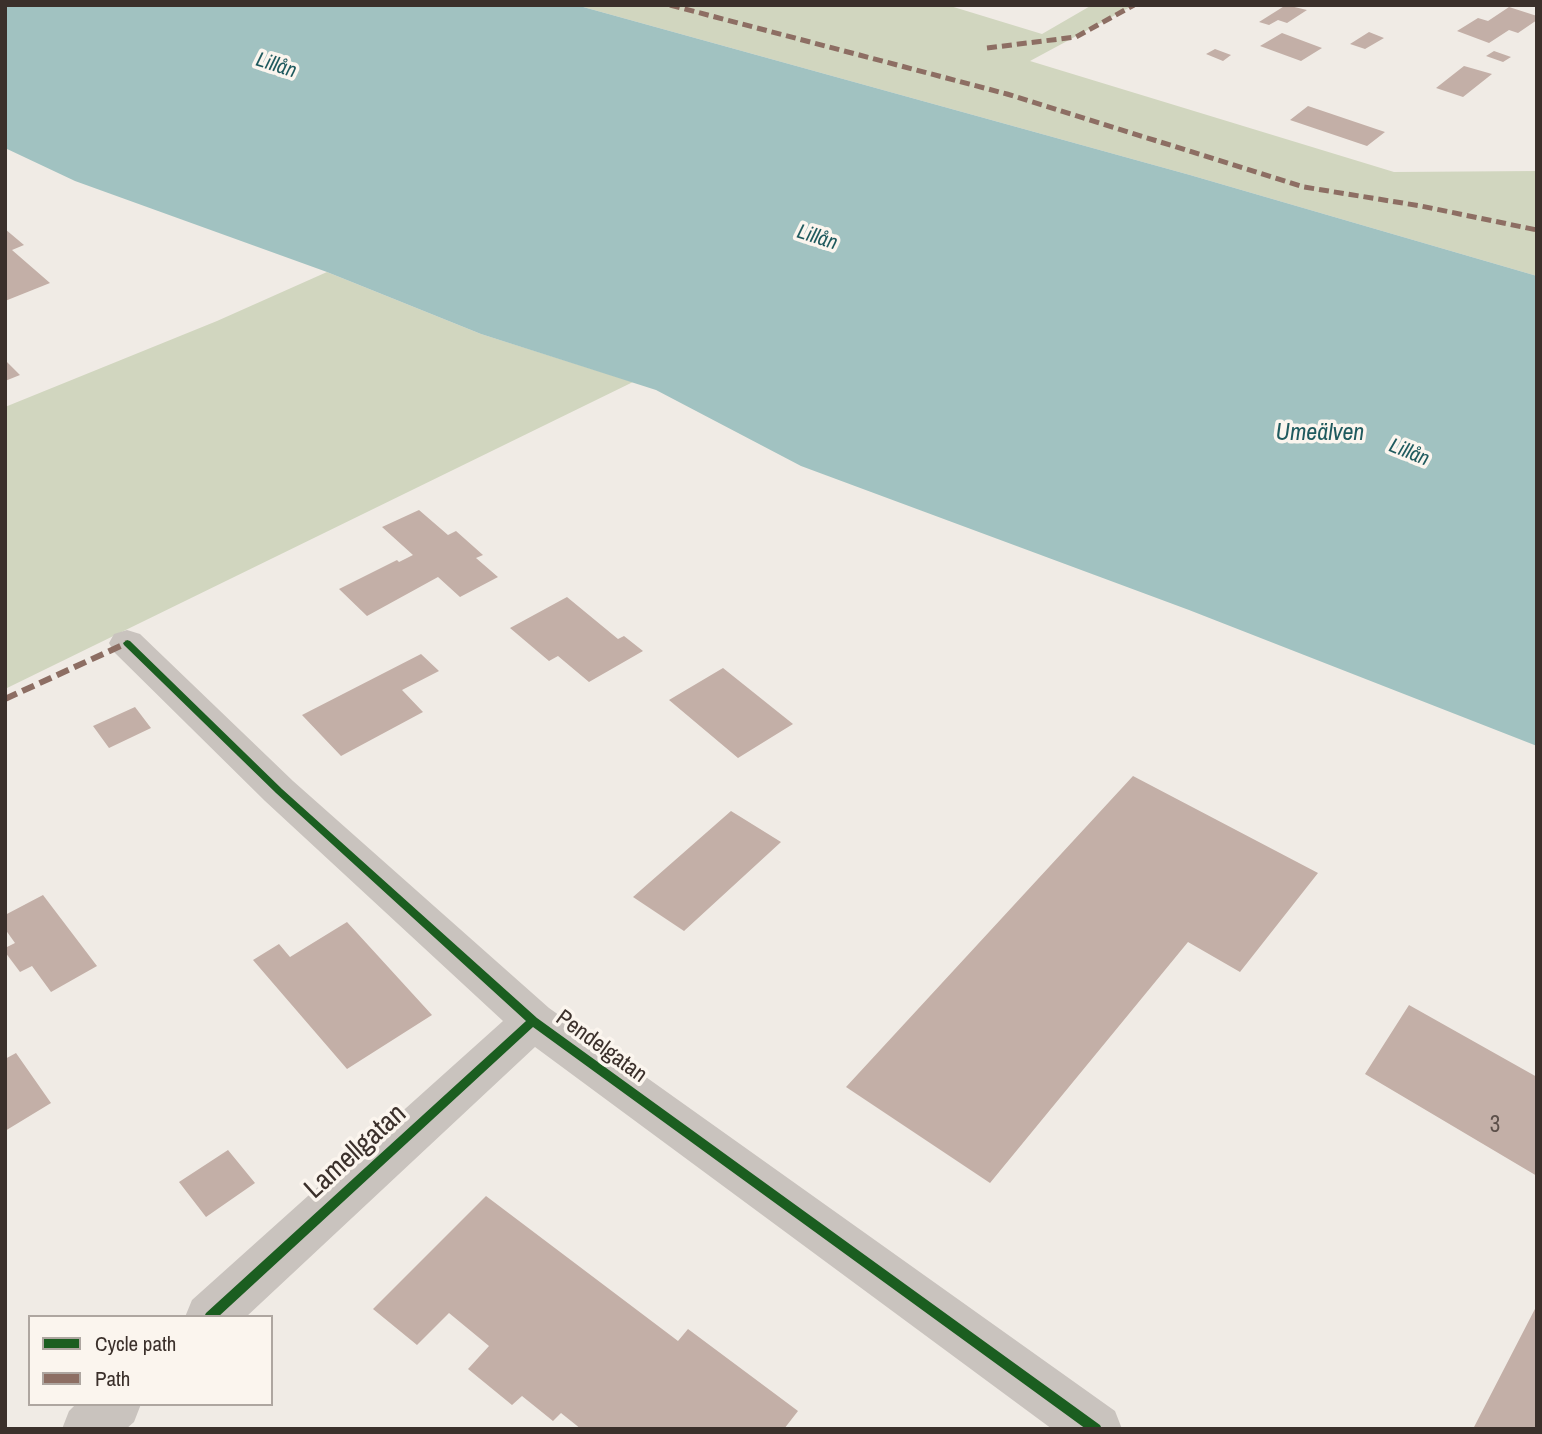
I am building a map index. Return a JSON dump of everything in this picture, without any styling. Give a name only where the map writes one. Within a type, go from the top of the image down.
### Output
[{"type":"street","name":"Pendelgatan","points":[[127,643],[278,791],[533,1021],[1096,1429]]},
{"type":"street","name":"Lamellgatan","points":[[212,1315],[533,1021]]},
{"type":"street","points":[[88,1429],[113,1406]]},
{"type":"green space","points":[[576,5],[947,5],[1042,34],[1092,5],[1134,5],[1030,61],[1394,172],[1537,171],[1537,276],[1190,175]]},
{"type":"green space","points":[[327,272],[481,334],[633,382],[5,689],[5,407],[217,321]]},
{"type":"water","name":"Umeälven","points":[[5,5],[576,5],[1190,175],[1537,276],[1537,746],[1189,610],[801,466],[656,390],[481,334],[327,272],[75,181],[5,148]]},
{"type":"building","points":[[1286,5],[1307,10],[1287,23],[1278,20],[1269,25],[1259,22]]},
{"type":"building","points":[[1509,7],[1537,16],[1537,20],[1518,33],[1509,30],[1489,43],[1457,31],[1478,18],[1488,21]]},
{"type":"building","points":[[1369,32],[1384,38],[1365,49],[1350,44]]},
{"type":"building","points":[[1282,33],[1322,48],[1301,61],[1260,46]]},
{"type":"building","points":[[1215,49],[1231,55],[1223,61],[1206,54]]},
{"type":"building","points":[[1494,51],[1511,57],[1503,62],[1486,56]]},
{"type":"building","points":[[1464,66],[1492,74],[1463,97],[1436,88]]},
{"type":"building","points":[[1308,106],[1385,132],[1367,146],[1290,120]]},
{"type":"building","points":[[5,229],[24,245],[12,250],[50,283],[5,301]]},
{"type":"building","points":[[5,360],[20,375],[5,381]]},
{"type":"building","points":[[419,510],[448,535],[456,531],[483,555],[476,558],[498,577],[460,597],[438,577],[367,616],[339,589],[397,560],[399,562],[413,555],[382,527]]},
{"type":"building","points":[[567,597],[618,639],[624,636],[643,651],[589,682],[558,656],[549,661],[510,628]]},
{"type":"building","points":[[421,654],[439,671],[402,690],[423,712],[341,756],[302,715]]},
{"type":"building","points":[[723,668],[793,724],[738,758],[669,700]]},
{"type":"building","points":[[135,707],[151,728],[109,748],[93,726]]},
{"type":"building","points":[[1133,776],[1318,873],[1240,972],[1188,942],[990,1183],[846,1087]]},
{"type":"building","points":[[731,811],[781,842],[684,931],[633,897]]},
{"type":"building","points":[[43,895],[97,966],[51,992],[32,966],[20,972],[5,952],[5,948],[15,943],[5,929],[5,915]]},
{"type":"building","points":[[347,922],[432,1015],[347,1069],[253,960],[279,944],[290,957]]},
{"type":"building","points":[[1409,1005],[1537,1077],[1537,1176],[1365,1074]]},
{"type":"building","points":[[16,1053],[51,1103],[5,1131],[5,1059]]},
{"type":"building","points":[[228,1150],[255,1183],[206,1217],[179,1182]]},
{"type":"building","points":[[486,1196],[678,1341],[688,1329],[798,1411],[784,1429],[581,1429],[561,1413],[553,1421],[522,1396],[512,1405],[468,1369],[489,1346],[449,1313],[417,1345],[373,1309]]},
{"type":"building","points":[[1537,1305],[1537,1429],[1473,1429]]},
{"type":"marked path","points":[[670,5],[1007,94],[1304,187],[1421,206],[1537,230]]},
{"type":"marked path","points":[[987,48],[1076,37],[1134,5]]},
{"type":"marked path","points":[[5,699],[127,643]]},
{"type":"cycle path","points":[[127,643],[279,791],[533,1021],[1096,1429]]},
{"type":"cycle path","points":[[212,1315],[533,1021]]},
{"type":"water label","name":"Lillån","points":[[276,66]]},
{"type":"water label","name":"Lillån","points":[[817,238]]},
{"type":"water label","name":"Lillån","points":[[1409,453]]}]
